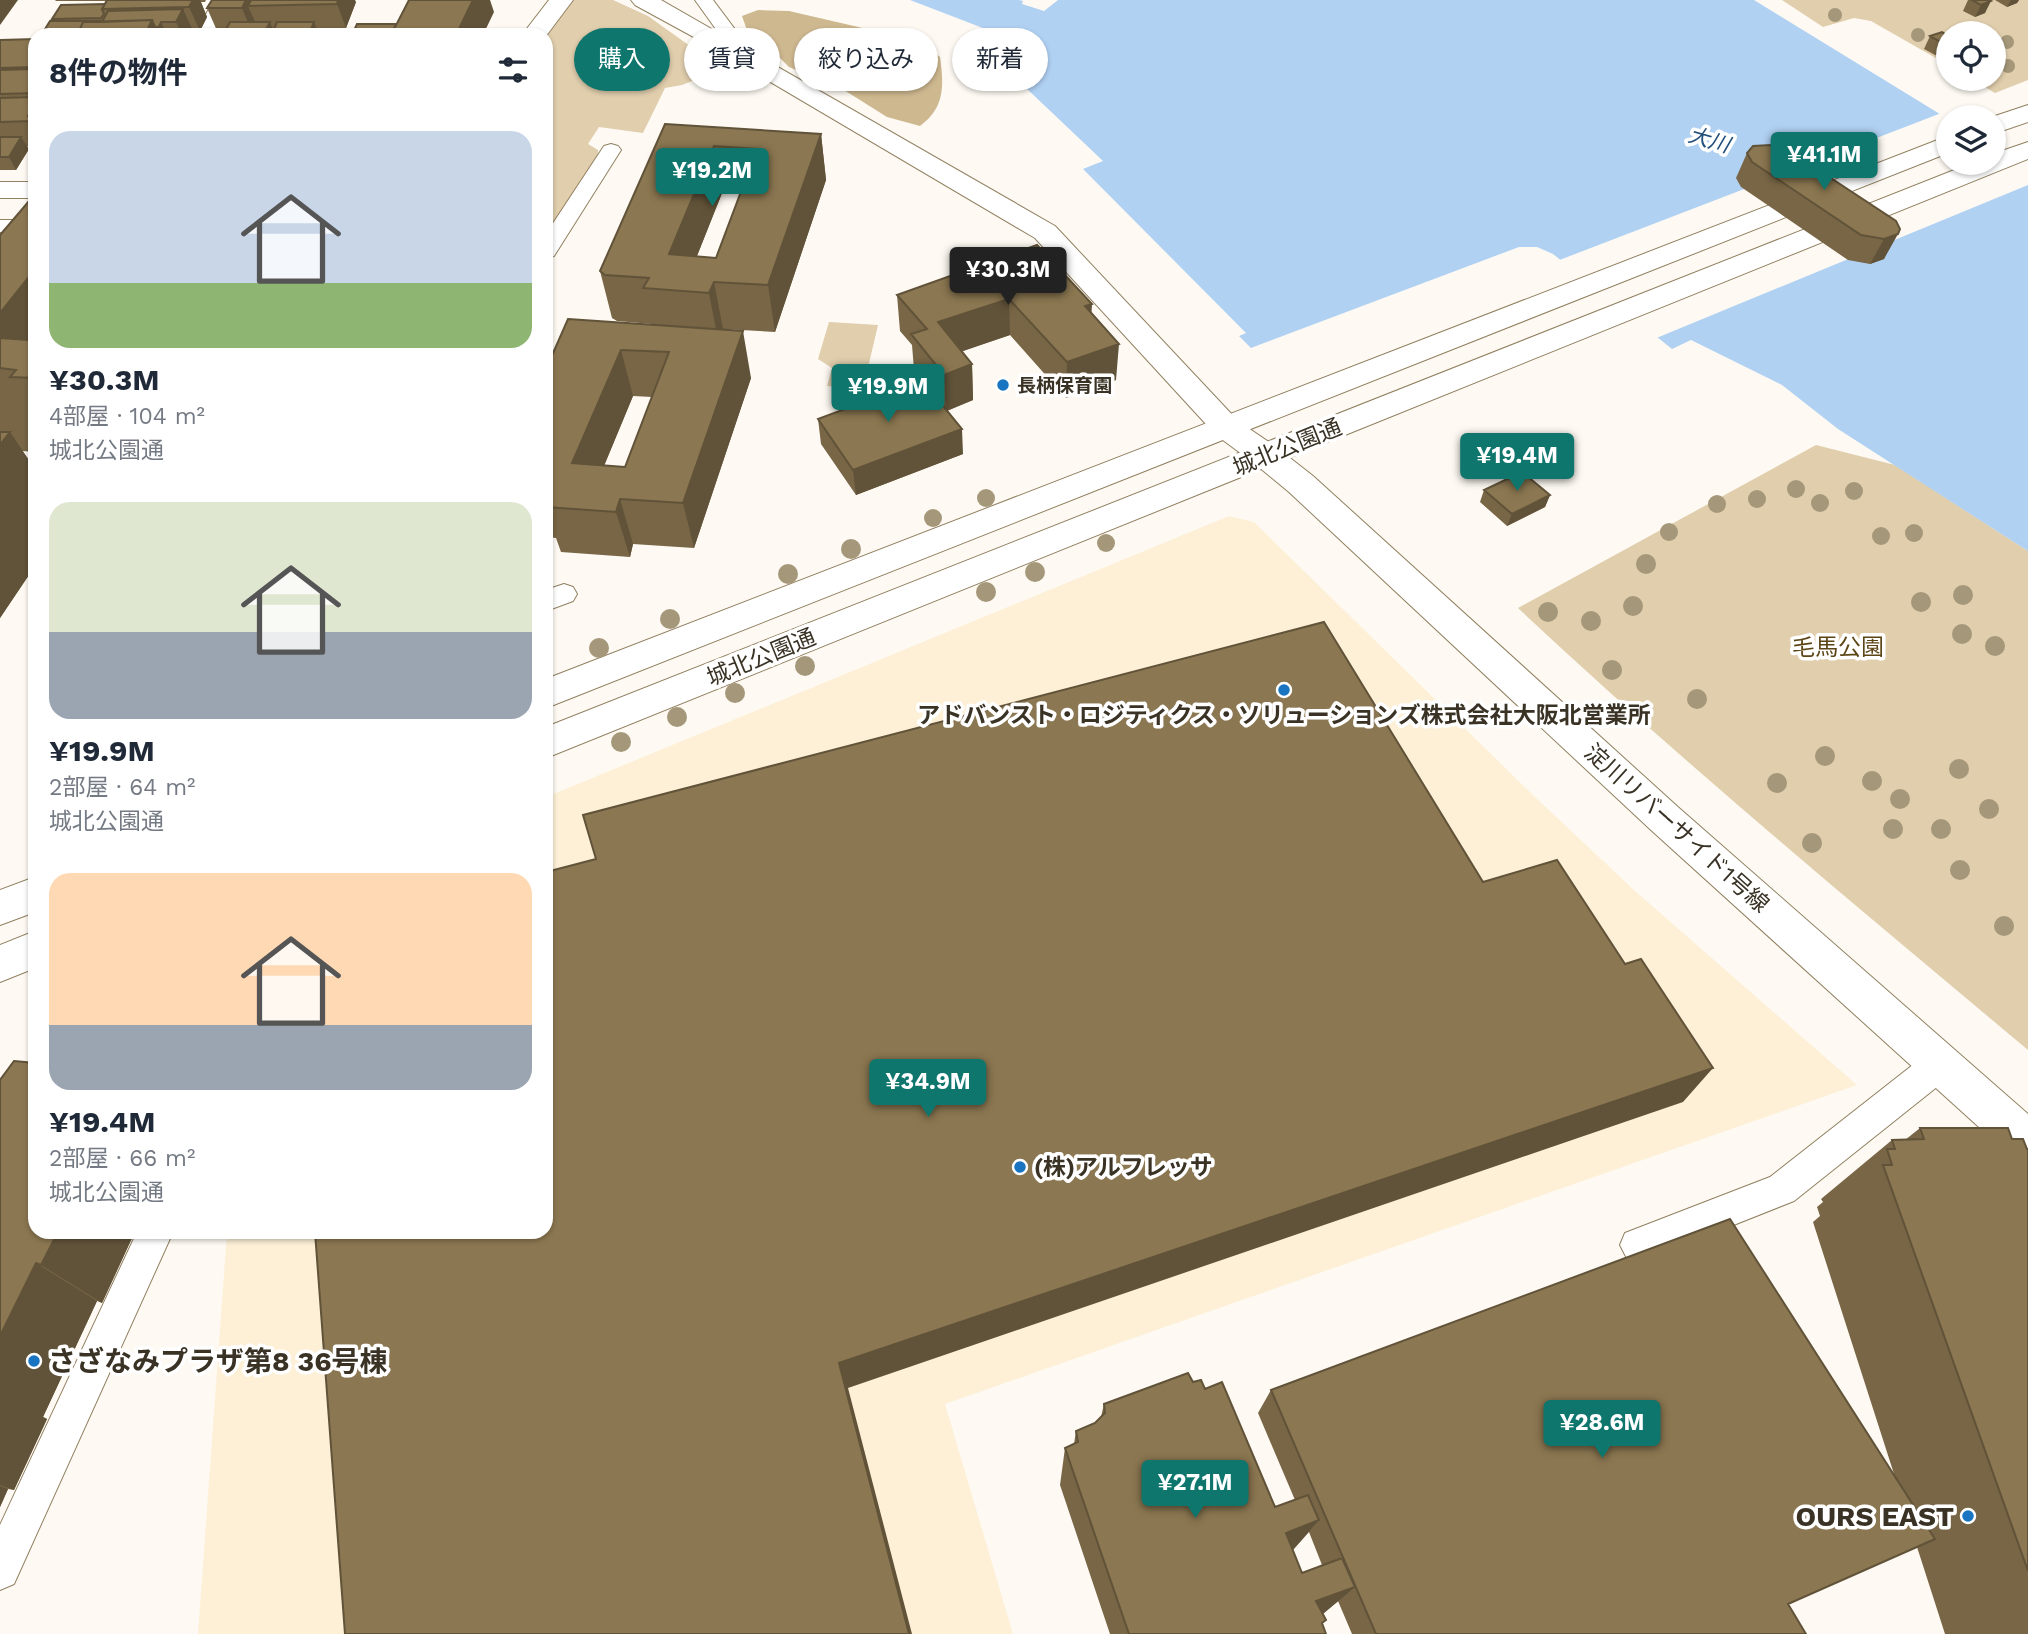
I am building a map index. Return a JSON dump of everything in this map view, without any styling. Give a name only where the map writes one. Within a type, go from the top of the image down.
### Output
[{"type":"main road","points":[[211,28],[225,0]]},
{"type":"main road","points":[[539,28],[561,0]]},
{"type":"main road","name":"淀川リバーサイド1号線","points":[[643,0],[694,28]]},
{"type":"main road","name":"淀川リバーサイド1号線","points":[[780,77],[1045,232],[1227,428],[1301,484],[1665,819],[2028,1142]]},
{"type":"main road","points":[[2006,122],[2028,113]]},
{"type":"main road","name":"城北公園通","points":[[553,691],[1936,149]]},
{"type":"main road","name":"城北公園通","points":[[553,740],[2028,150]]},
{"type":"main road","points":[[0,190],[28,190]]},
{"type":"main road","points":[[0,908],[28,897]]},
{"type":"main road","points":[[0,964],[28,952]]},
{"type":"lane","points":[[704,0],[724,28]]},
{"type":"lane","points":[[553,240],[611,150]]},
{"type":"lane","points":[[0,226],[28,226]]},
{"type":"lane","points":[[1651,1267],[1639,1245],[1782,1189],[1940,1064]]},
{"type":"lane","points":[[0,1570],[153,1239]]},
{"type":"shaded area","points":[[758,10],[789,11],[863,28],[794,28],[794,69],[780,58],[780,28],[746,28],[742,16]]},
{"type":"shaded area","points":[[938,55],[940,57],[941,95],[928,119],[920,126],[887,117],[846,91],[938,91]]},
{"type":"shaded area","name":"(株)アルフレッサ","points":[[1229,516],[1254,522],[1634,890],[1857,1085],[945,1404],[1013,1634],[198,1634],[226,1239],[553,1239],[553,794]]},
{"type":"green space","points":[[572,0],[613,0],[648,16],[665,28],[574,28],[574,91],[664,91],[643,133],[599,127],[588,144],[598,150],[598,154],[553,224],[553,28]]},
{"type":"green space","points":[[1782,0],[2028,0],[2028,80],[2006,89],[2006,21],[1936,21],[1936,58],[1871,21],[1854,18],[1823,27]]},
{"type":"green space","points":[[670,32],[684,42],[682,85],[670,87]]},
{"type":"green space","points":[[829,322],[878,325],[863,389],[827,386],[832,368],[818,359]]},
{"type":"green space","name":"毛馬公園","points":[[1816,445],[1895,465],[2028,551],[2028,1050],[1706,778],[1518,608]]},
{"type":"water","name":"大川","points":[[910,0],[1019,0],[1023,1],[1022,4],[1044,11],[1058,0],[1754,0],[1936,112],[1936,175],[2006,175],[2006,166],[2028,167],[2028,551],[1838,429],[1782,385],[1691,340],[1672,349],[1553,254],[1537,247],[1519,247],[1251,348],[1239,336],[1246,333],[1083,169],[1103,161],[1029,91],[1048,91],[1048,28],[983,28]]},
{"type":"pier","points":[[1936,115],[1936,175],[2006,175],[2006,150],[2028,163],[2028,185],[1654,339],[1557,261]]},
{"type":"building","points":[[107,0],[193,0],[189,7],[102,9]]},
{"type":"building","points":[[212,0],[246,0],[242,8],[207,8]]},
{"type":"building","points":[[251,0],[338,0],[337,4],[248,6]]},
{"type":"building","points":[[409,0],[473,0],[459,28],[395,28]]},
{"type":"building","points":[[1972,0],[1989,0],[1991,1],[1981,5]]},
{"type":"building","points":[[105,4],[101,18],[52,19],[61,5]]},
{"type":"building","points":[[183,9],[176,22],[161,22],[159,27],[155,27],[152,20],[102,22],[108,11]]},
{"type":"building","points":[[152,20],[148,28],[80,28],[83,22]]},
{"type":"building","points":[[50,21],[102,21],[83,22],[80,28],[46,28]]},
{"type":"building","points":[[230,22],[270,22],[267,28],[227,28]]},
{"type":"building","points":[[277,22],[314,22],[312,28],[274,28]]},
{"type":"building","points":[[357,24],[396,24],[394,28],[355,28]]},
{"type":"building","points":[[28,39],[28,67],[0,68],[0,40]]},
{"type":"building","points":[[28,69],[28,93],[0,94],[0,70]]},
{"type":"building","points":[[28,97],[28,121],[0,122],[0,98]]},
{"type":"building","points":[[665,124],[821,134],[768,285],[714,282],[709,293],[643,288],[649,278],[605,275],[600,271]],"holes":[[[714,146],[757,149],[716,258],[669,254]]]},
{"type":"building","points":[[0,137],[21,137],[9,157],[0,157]]},
{"type":"building","points":[[1771,145],[1788,150],[1896,221],[1900,229],[1898,234],[1884,239],[1861,235],[1752,162],[1747,153],[1753,146]]},
{"type":"building","points":[[28,202],[28,278],[0,313],[0,235]]},
{"type":"building","points":[[1037,245],[1092,304],[1085,306],[1119,344],[1067,362],[1009,299],[938,322],[972,364],[944,375],[911,334],[927,329],[897,295]]},
{"type":"building","points":[[568,319],[743,331],[683,503],[620,499],[616,512],[553,508],[553,353]],"holes":[[[621,350],[669,352],[625,467],[572,463]]]},
{"type":"building","points":[[0,338],[28,340],[28,378],[10,377],[16,370],[0,368]]},
{"type":"building","points":[[899,382],[905,391],[926,385],[962,429],[853,470],[818,419],[872,399],[866,394]]},
{"type":"building","points":[[0,432],[10,432],[0,445]]},
{"type":"building","points":[[1522,472],[1550,495],[1512,514],[1484,490]]},
{"type":"building","name":"(株)アルフレッサ","points":[[1324,622],[1483,882],[1557,860],[1625,964],[1641,959],[1713,1068],[839,1363],[909,1634],[345,1634],[316,1239],[553,1239],[553,870],[596,859],[583,815]]},
{"type":"building","points":[[14,1061],[28,1062],[28,1239],[54,1239],[41,1265],[36,1263],[0,1336],[0,1080]]},
{"type":"building","points":[[1920,1128],[2008,1128],[2012,1139],[2023,1139],[2028,1149],[2028,1571],[1883,1165],[1892,1165],[1887,1149],[1895,1149],[1892,1140],[1924,1139]]},
{"type":"building","points":[[1730,1219],[1935,1539],[1788,1604],[1806,1634],[1376,1634],[1271,1390]]},
{"type":"building","points":[[1188,1373],[1193,1382],[1201,1380],[1205,1389],[1222,1382],[1275,1507],[1308,1495],[1319,1520],[1286,1533],[1302,1573],[1342,1558],[1355,1587],[1316,1601],[1326,1620],[1322,1623],[1326,1634],[1129,1634],[1065,1448],[1078,1442],[1076,1431],[1095,1423],[1105,1413],[1104,1404]]},
{"type":"place","name":"長柄保育園","points":[[1003,385]]},
{"type":"place","name":"アドバンスト・ロジティクス・ソリューションズ株式会社大阪北営業所","points":[[1284,690]]},
{"type":"place","name":"(株)アルフレッサ","points":[[1020,1167]]},
{"type":"place","name":"さざなみプラザ第8 36号棟","points":[[34,1361]]},
{"type":"place","name":"OURS EAST","points":[[1968,1516]]}]
